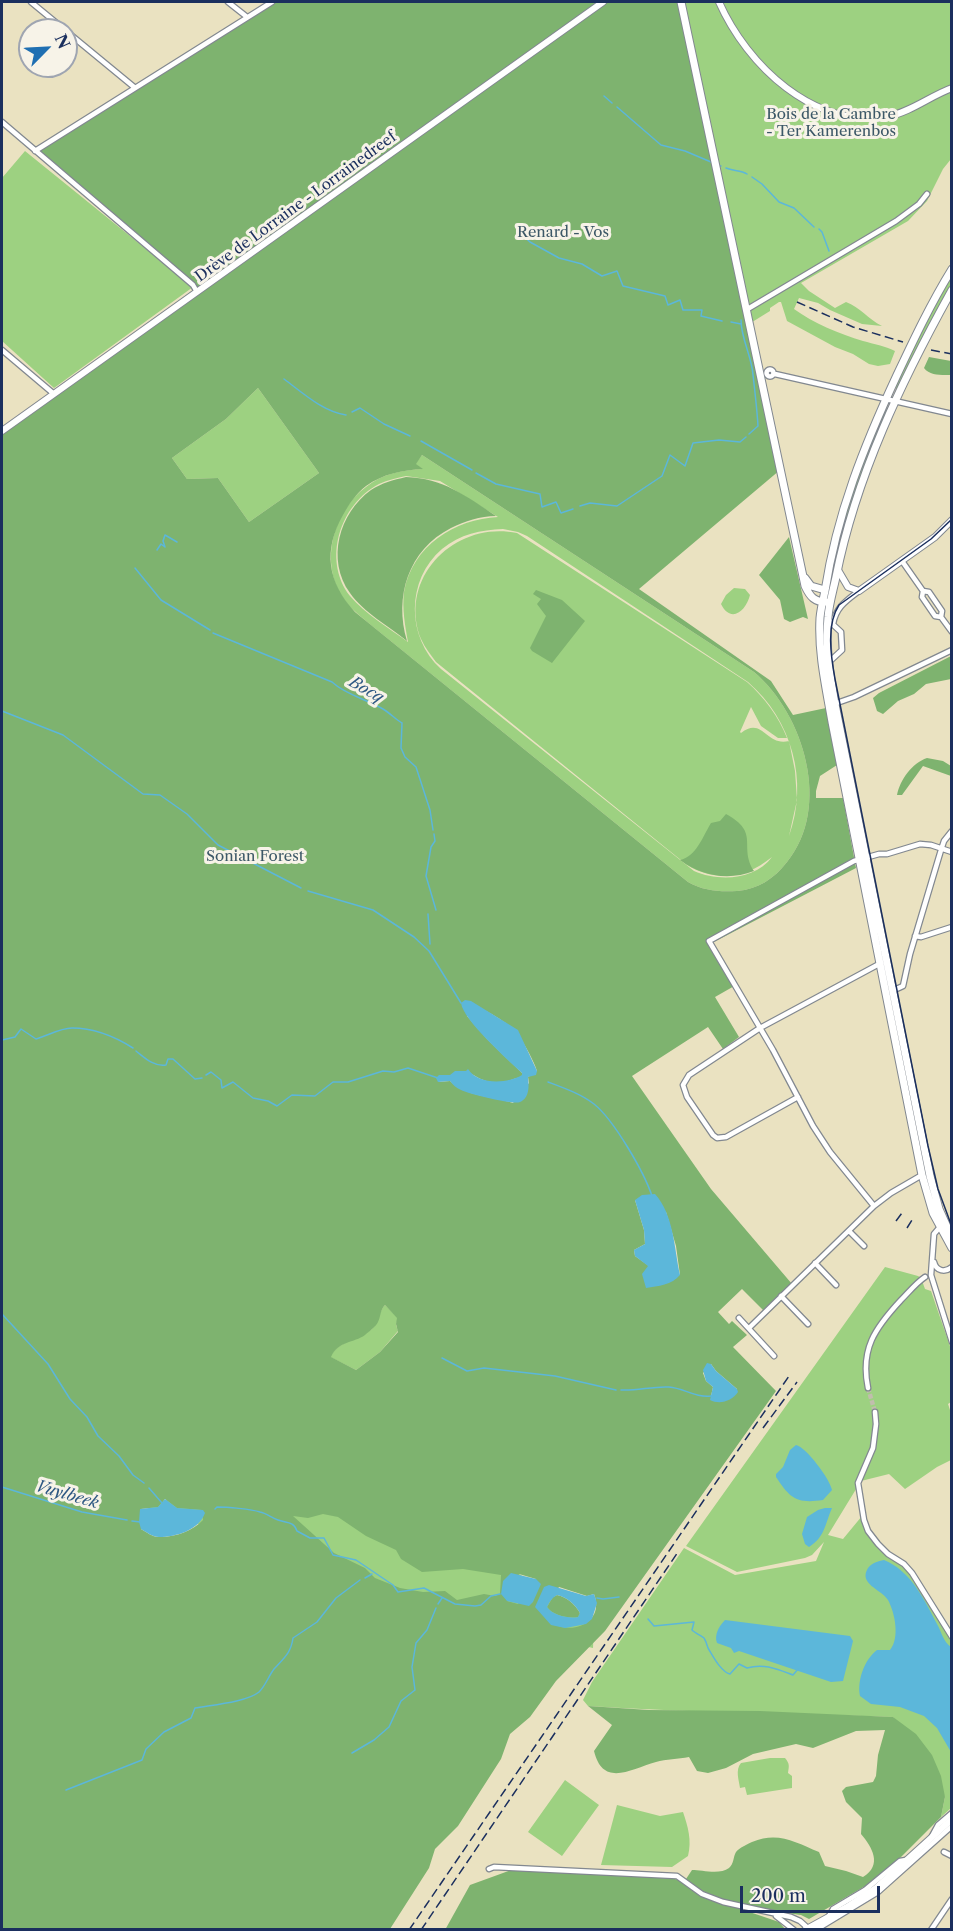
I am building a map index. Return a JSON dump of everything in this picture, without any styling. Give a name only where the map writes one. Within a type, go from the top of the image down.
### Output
[{"type":"main road","name":"Drève de Lorraine - Lorrainedreef","points":[[2,431],[603,2]]},
{"type":"main road","points":[[681,2],[808,593],[815,600],[823,602],[831,599]]},
{"type":"main road","points":[[719,2],[745,46],[774,78],[794,94],[828,111],[861,117],[887,116],[911,108],[951,88]]},
{"type":"main road","points":[[951,269],[886,399],[844,502],[830,554],[820,620],[821,658],[930,1176],[951,1248]]},
{"type":"main road","points":[[832,704],[829,662],[831,599],[855,501],[897,401],[951,292]]},
{"type":"main road","points":[[838,570],[848,587],[860,591],[935,537],[951,520]]},
{"type":"main road","points":[[804,576],[811,586],[825,590],[831,599]]},
{"type":"main road","points":[[863,858],[922,1175],[930,1204],[945,1223]]},
{"type":"main road","points":[[808,1929],[867,1894],[898,1869],[951,1819]]},
{"type":"street","points":[[31,2],[51,18]]},
{"type":"street","points":[[228,2],[247,17]]},
{"type":"street","points":[[35,151],[272,2]]},
{"type":"street","points":[[78,40],[134,87]]},
{"type":"street","points":[[2,122],[194,285],[197,292]]},
{"type":"street","points":[[746,310],[896,221],[919,204],[927,194]]},
{"type":"street","points":[[2,350],[54,394]]},
{"type":"street","points":[[775,374],[951,414]]},
{"type":"street","points":[[902,561],[923,591],[929,592],[942,611],[941,617],[951,632]]},
{"type":"street","points":[[829,662],[842,650],[841,632],[830,622],[840,606],[860,591]]},
{"type":"street","points":[[832,704],[854,697],[951,650]]},
{"type":"street","points":[[892,991],[903,986],[915,936],[944,840],[951,831]]},
{"type":"street","points":[[874,1206],[830,1152],[813,1126],[760,1028],[709,941],[863,858],[887,854],[920,844],[951,852]]},
{"type":"street","points":[[915,936],[921,937],[951,927]]},
{"type":"street","points":[[798,1097],[722,1138],[712,1135],[687,1098],[682,1084],[689,1075],[760,1028],[881,963]]},
{"type":"street","points":[[749,1328],[874,1206],[922,1175]]},
{"type":"street","points":[[945,1223],[934,1234],[933,1259],[928,1276],[951,1342]]},
{"type":"street","points":[[849,1231],[864,1246]]},
{"type":"street","points":[[949,1238],[951,1253]]},
{"type":"street","points":[[933,1259],[937,1268],[944,1271],[951,1267]]},
{"type":"street","points":[[815,1263],[836,1284]]},
{"type":"street","points":[[868,1388],[866,1362],[873,1334],[888,1314],[917,1284],[937,1268]]},
{"type":"street","points":[[782,1296],[808,1324]]},
{"type":"street","points":[[739,1318],[774,1356]]},
{"type":"street","points":[[875,1412],[873,1448],[858,1483],[864,1520],[868,1531],[878,1544],[912,1573],[951,1637]]},
{"type":"street","points":[[930,1838],[951,1813]]},
{"type":"street","points":[[489,1869],[494,1867],[677,1876],[702,1894],[790,1917],[808,1929],[818,1928],[878,1892],[951,1826]]},
{"type":"street","points":[[944,1851],[951,1856]]},
{"type":"street","points":[[829,1916],[833,1909],[865,1890],[900,1861],[908,1860]]},
{"type":"street","points":[[894,1879],[898,1869]]},
{"type":"street","points":[[931,1929],[951,1899]]},
{"type":"street","points":[[774,1914],[794,1929]]},
{"type":"green space","name":"Sonian Forest","points":[[274,2],[683,2],[780,470],[639,589],[771,681],[793,715],[826,708],[837,765],[820,776],[816,798],[843,798],[856,868],[712,943],[736,985],[715,997],[739,1037],[723,1049],[708,1027],[632,1076],[711,1189],[792,1284],[764,1311],[742,1289],[718,1312],[729,1324],[732,1321],[747,1335],[733,1347],[776,1391],[605,1631],[556,1681],[530,1717],[510,1734],[501,1759],[458,1826],[435,1849],[429,1868],[390,1929],[2,1929],[2,428],[196,288],[36,149]],"holes":[[[258,388],[319,473],[249,522],[218,478],[187,479],[172,458],[226,419]],[[422,455],[754,672],[772,690],[787,712],[798,736],[806,762],[810,789],[808,815],[801,840],[777,873],[759,885],[737,891],[712,890],[688,882],[355,612],[338,589],[331,565],[332,541],[343,515],[359,492],[379,478],[393,473],[423,469],[416,464]],[[484,1010],[505,1023],[516,1032],[537,1071],[528,1077],[529,1083],[513,1103],[472,1093],[450,1081],[438,1082],[465,1072],[498,1083],[522,1077],[522,1073],[467,1016]],[[635,1200],[666,1212],[676,1246],[680,1275],[649,1266],[635,1256],[634,1250],[645,1244],[644,1230]],[[385,1305],[397,1318],[398,1332],[380,1352],[356,1370],[331,1357],[338,1348],[361,1338],[374,1328]],[[711,1364],[737,1389],[711,1396],[713,1387],[706,1381],[703,1373]],[[165,1499],[177,1508],[202,1510],[203,1520],[182,1533],[156,1537],[141,1529],[141,1509],[158,1507]],[[323,1514],[338,1517],[366,1536],[396,1550],[401,1559],[422,1572],[463,1569],[501,1575],[500,1594],[495,1596],[484,1594],[457,1600],[445,1591],[423,1592],[400,1588],[375,1578],[365,1568],[334,1553],[293,1516],[308,1518]],[[519,1574],[536,1579],[518,1604],[507,1601]],[[559,1587],[587,1596],[594,1594],[596,1606],[594,1615],[587,1622],[569,1628],[549,1621],[542,1613]]]},
{"type":"green space","points":[[683,2],[951,2],[951,159],[943,169],[927,201],[908,221],[801,283],[835,308],[846,302],[882,326],[862,324],[818,303],[799,298],[794,309],[836,331],[895,351],[890,364],[878,366],[869,364],[787,321],[781,302],[749,324],[298,222]]},
{"type":"green space","points":[[25,151],[193,287],[54,388],[2,341],[2,178]]},
{"type":"green space","points":[[951,274],[951,286],[899,390],[894,387]]},
{"type":"green space","points":[[929,357],[951,361],[951,375],[927,371],[924,368]]},
{"type":"green space","points":[[258,388],[319,473],[249,522],[218,478],[187,479],[172,458],[226,419]]},
{"type":"green space","points":[[884,409],[890,412],[877,440],[833,579],[829,578],[842,514]]},
{"type":"green space","points":[[422,455],[754,672],[772,690],[787,712],[798,736],[806,762],[810,789],[808,815],[801,840],[777,873],[759,885],[737,891],[712,890],[688,882],[348,604],[336,584],[332,569],[333,538],[338,523],[355,497],[366,487],[392,474],[422,469],[415,464]],"holes":[[[406,476],[440,481],[498,517],[466,523],[451,529],[438,538],[416,561],[404,592],[408,642],[356,603],[342,582],[337,566],[339,534],[345,519],[365,493],[389,480]],[[503,529],[518,532],[527,536],[748,682],[776,714],[786,733],[788,741],[781,742],[755,728],[740,732],[751,707],[761,726],[778,738],[787,738],[780,722],[747,682],[517,533],[494,531],[473,535],[453,544],[437,558],[425,575],[417,594],[416,616],[421,639],[436,662],[687,865],[709,874],[731,876],[752,870],[772,857],[765,865],[736,877],[714,877],[694,871],[441,669],[430,656],[421,641],[416,625],[415,609],[417,592],[422,576],[430,562],[442,549],[463,536]],[[790,745],[796,773],[797,797]]]},
{"type":"green space","points":[[406,477],[431,481],[454,489],[496,516],[473,519],[451,528],[436,537],[424,549],[408,576],[404,592],[402,608],[407,641],[369,613],[350,593],[343,580],[338,552],[344,524],[360,500],[379,485]]},
{"type":"green space","points":[[789,537],[808,619],[803,617],[790,622],[784,619],[780,600],[759,575]]},
{"type":"green space","points":[[734,588],[745,589],[750,595],[742,610],[734,614],[725,610],[721,604]]},
{"type":"green space","points":[[536,590],[562,600],[585,621],[552,663],[530,648],[546,616],[537,604],[541,599],[533,594]]},
{"type":"green space","points":[[951,656],[951,679],[926,684],[914,694],[898,701],[883,714],[877,711],[873,698],[879,693]]},
{"type":"green space","points":[[927,758],[943,761],[951,766],[951,776],[923,766],[902,795],[897,795],[908,773],[916,764]]},
{"type":"green space","points":[[726,814],[743,827],[754,871],[735,876],[716,875],[697,870],[680,860],[695,850],[711,823],[720,821]]},
{"type":"green space","points":[[885,1267],[921,1278],[925,1289],[931,1291],[951,1349],[951,1402],[948,1404],[951,1413],[951,1460],[905,1489],[889,1474],[861,1481],[828,1535],[843,1539],[862,1516],[867,1532],[873,1541],[912,1575],[951,1641],[951,1808],[941,1817],[945,1797],[893,1717],[702,1712],[588,1706],[583,1700],[592,1682],[684,1548],[735,1575],[816,1561],[824,1542],[812,1555],[805,1558],[737,1572],[686,1546]]},
{"type":"green space","points":[[385,1305],[398,1318],[396,1325],[398,1331],[380,1352],[356,1370],[330,1357],[338,1347],[372,1329]]},
{"type":"green space","points":[[227,1492],[478,1547],[594,1623],[593,1648],[566,1642],[135,1504]]},
{"type":"green space","points":[[557,1595],[573,1604],[580,1613],[578,1617],[561,1616],[549,1610],[547,1607]]},
{"type":"green space","points":[[588,1706],[893,1717],[916,1734],[932,1755],[941,1776],[945,1797],[941,1817],[892,1866],[867,1885],[809,1919],[801,1915],[729,1905],[779,1922],[785,1929],[445,1930],[470,1885],[514,1869],[675,1879],[684,1882],[692,1870],[716,1872],[725,1870],[731,1866],[739,1849],[752,1842],[770,1838],[786,1839],[819,1852],[825,1866],[863,1877],[873,1867],[872,1850],[861,1834],[862,1818],[846,1802],[842,1791],[846,1787],[873,1782],[885,1730],[856,1731],[813,1748],[796,1744],[753,1754],[726,1768],[708,1773],[697,1771],[689,1757],[660,1761],[628,1771],[611,1773],[598,1762],[594,1751],[612,1725]]},
{"type":"green space","points":[[770,1758],[787,1760],[788,1773],[792,1776],[792,1788],[747,1795],[745,1787],[740,1788],[739,1766],[741,1763]]},
{"type":"green space","points":[[565,1780],[599,1805],[562,1856],[528,1832]]},
{"type":"green space","points":[[617,1805],[660,1816],[683,1812],[688,1828],[688,1856],[672,1867],[601,1865]]},
{"type":"water","points":[[465,1000],[471,1001],[518,1030],[537,1071],[536,1075],[528,1077],[529,1087],[526,1098],[520,1102],[500,1101],[473,1094],[458,1088],[450,1081],[438,1082],[436,1078],[439,1075],[450,1075],[455,1071],[468,1069],[479,1078],[493,1081],[509,1080],[522,1075],[469,1019],[461,1003]]},
{"type":"water","points":[[655,1194],[670,1222],[680,1275],[669,1283],[646,1288],[642,1274],[648,1266],[635,1256],[634,1250],[645,1244],[644,1230],[635,1200],[642,1195]]},
{"type":"water","points":[[707,1363],[711,1364],[737,1389],[738,1392],[732,1398],[722,1402],[710,1400],[713,1387],[706,1381],[703,1370]]},
{"type":"water","points":[[796,1445],[811,1457],[830,1485],[832,1490],[823,1500],[806,1501],[795,1498],[785,1490],[776,1477],[790,1450]]},
{"type":"water","points":[[165,1499],[177,1508],[203,1510],[205,1513],[198,1524],[186,1531],[173,1536],[154,1536],[141,1529],[140,1509],[158,1507]]},
{"type":"water","points":[[825,1508],[832,1508],[824,1530],[809,1547],[805,1544],[802,1534],[807,1517]]},
{"type":"water","points":[[884,1560],[902,1571],[916,1587],[944,1639],[951,1647],[951,1752],[937,1728],[924,1716],[900,1707],[871,1704],[860,1696],[861,1677],[868,1659],[877,1650],[890,1650],[895,1639],[893,1612],[888,1600],[866,1578],[870,1566]]},
{"type":"water","points":[[511,1573],[536,1579],[541,1584],[529,1606],[507,1601],[501,1594],[503,1581]]},
{"type":"water","points":[[549,1585],[586,1596],[594,1594],[597,1603],[592,1619],[586,1624],[565,1628],[551,1625],[535,1607],[544,1587]],"holes":[[[561,1596],[576,1607],[580,1613],[578,1617],[561,1616],[547,1607],[554,1597]]]},
{"type":"water","points":[[725,1620],[850,1636],[853,1641],[843,1681],[831,1682],[739,1651],[734,1653],[731,1648],[717,1643],[718,1631]]},
{"type":"waterway","points":[[604,96],[612,103]]},
{"type":"waterway","points":[[617,107],[661,145],[685,151],[711,162]]},
{"type":"waterway","points":[[726,168],[747,174]]},
{"type":"waterway","points":[[752,177],[779,202],[794,208],[814,227]]},
{"type":"waterway","points":[[819,229],[829,251]]},
{"type":"waterway","points":[[518,231],[530,242],[559,258],[582,264],[602,276],[617,271],[623,286],[665,296],[668,305],[680,300],[683,310],[702,310],[701,316],[722,321]]},
{"type":"waterway","points":[[741,320],[752,368],[758,420],[758,426],[749,434]]},
{"type":"waterway","points":[[731,322],[741,324]]},
{"type":"waterway","points":[[284,379],[321,406],[346,415]]},
{"type":"waterway","points":[[352,412],[360,408],[384,424],[410,436]]},
{"type":"waterway","points":[[580,506],[590,503],[617,506],[662,476],[670,455],[685,466],[693,443],[719,440],[740,442],[746,437]]},
{"type":"waterway","points":[[421,441],[472,470]]},
{"type":"waterway","points":[[476,473],[496,484],[540,494],[542,507],[556,502],[561,513],[573,509]]},
{"type":"waterway","points":[[157,550],[161,544],[165,547],[163,541],[165,535],[177,542]]},
{"type":"waterway","name":"Bocq","points":[[135,568],[161,600],[210,630]]},
{"type":"waterway","name":"Bocq","points":[[213,633],[332,682],[343,690],[383,709],[402,723],[401,748],[405,757],[416,767],[430,810],[433,830]]},
{"type":"waterway","points":[[2,711],[63,735],[143,794],[160,795],[187,814],[218,845],[301,888]]},
{"type":"waterway","name":"Bocq","points":[[434,834],[435,841],[431,847],[426,876],[436,910]]},
{"type":"waterway","points":[[308,891],[373,910],[414,937],[429,951],[461,1003]]},
{"type":"waterway","name":"Bocq","points":[[428,914],[430,944]]},
{"type":"waterway","points":[[2,1040],[15,1037],[21,1029],[36,1039],[63,1029],[80,1028],[104,1034],[133,1048]]},
{"type":"waterway","points":[[136,1051],[158,1065],[166,1065],[168,1059],[173,1059],[195,1079],[202,1078]]},
{"type":"waterway","points":[[206,1075],[211,1072],[221,1080],[222,1088],[233,1082],[253,1098],[268,1101],[277,1106],[292,1095],[315,1096],[333,1082],[348,1082],[383,1071],[394,1072],[408,1068],[438,1078]]},
{"type":"waterway","points":[[548,1082],[584,1097],[602,1112],[628,1147],[652,1196]]},
{"type":"waterway","points":[[2,1314],[48,1364],[70,1399],[87,1417],[98,1436],[119,1456],[133,1475],[144,1483]]},
{"type":"waterway","points":[[442,1358],[467,1371],[484,1368],[555,1376],[616,1390]]},
{"type":"waterway","points":[[621,1390],[669,1387],[700,1396],[711,1396]]},
{"type":"waterway","name":"Vuylbeek","points":[[2,1487],[82,1512],[127,1520]]},
{"type":"waterway","points":[[149,1488],[162,1503]]},
{"type":"waterway","name":"Vuylbeek","points":[[215,1509],[217,1507],[251,1510],[292,1524],[297,1531],[310,1538],[324,1538],[333,1555],[356,1560],[393,1585],[398,1592],[424,1588],[455,1604],[475,1606],[481,1605],[491,1596],[500,1594]]},
{"type":"waterway","name":"Vuylbeek","points":[[132,1521],[140,1522]]},
{"type":"waterway","points":[[365,1578],[372,1574]]},
{"type":"waterway","points":[[66,1790],[142,1760],[146,1749],[164,1732],[191,1718],[195,1708],[238,1701],[259,1692],[289,1652],[293,1638],[317,1622],[336,1598],[360,1580]]},
{"type":"waterway","name":"Vuylbeek","points":[[597,1598],[619,1597]]},
{"type":"waterway","points":[[438,1604],[442,1598]]},
{"type":"waterway","points":[[352,1753],[374,1740],[389,1727],[401,1701],[415,1690],[412,1667],[416,1643],[427,1630],[436,1608]]},
{"type":"waterway","name":"Vuylbeek","points":[[648,1619],[654,1626],[694,1622],[692,1630],[704,1638],[708,1648],[727,1673],[730,1674],[739,1664],[747,1668],[770,1667],[793,1675],[798,1669]]},
{"type":"tunnel","points":[[868,1388],[875,1412]]},
{"type":"tram line","points":[[952,519],[931,539],[839,605],[832,621],[831,631],[835,679],[928,1146],[938,1189],[952,1227]]},
{"type":"railway","points":[[797,302],[853,327],[903,342]]},
{"type":"railway","points":[[931,350],[952,354]]},
{"type":"railway","points":[[896,1221],[902,1213]]},
{"type":"railway","points":[[907,1228],[912,1220]]},
{"type":"railway","points":[[409,1930],[789,1376]]},
{"type":"railway","points":[[763,1428],[797,1382]]},
{"type":"railway","points":[[421,1930],[678,1552]]},
{"type":"park label","name":"Bois de la Cambre - Ter Kamerenbos","points":[[831,124]]},
{"type":"park label","name":"Renard - Vos","points":[[563,233]]}]
